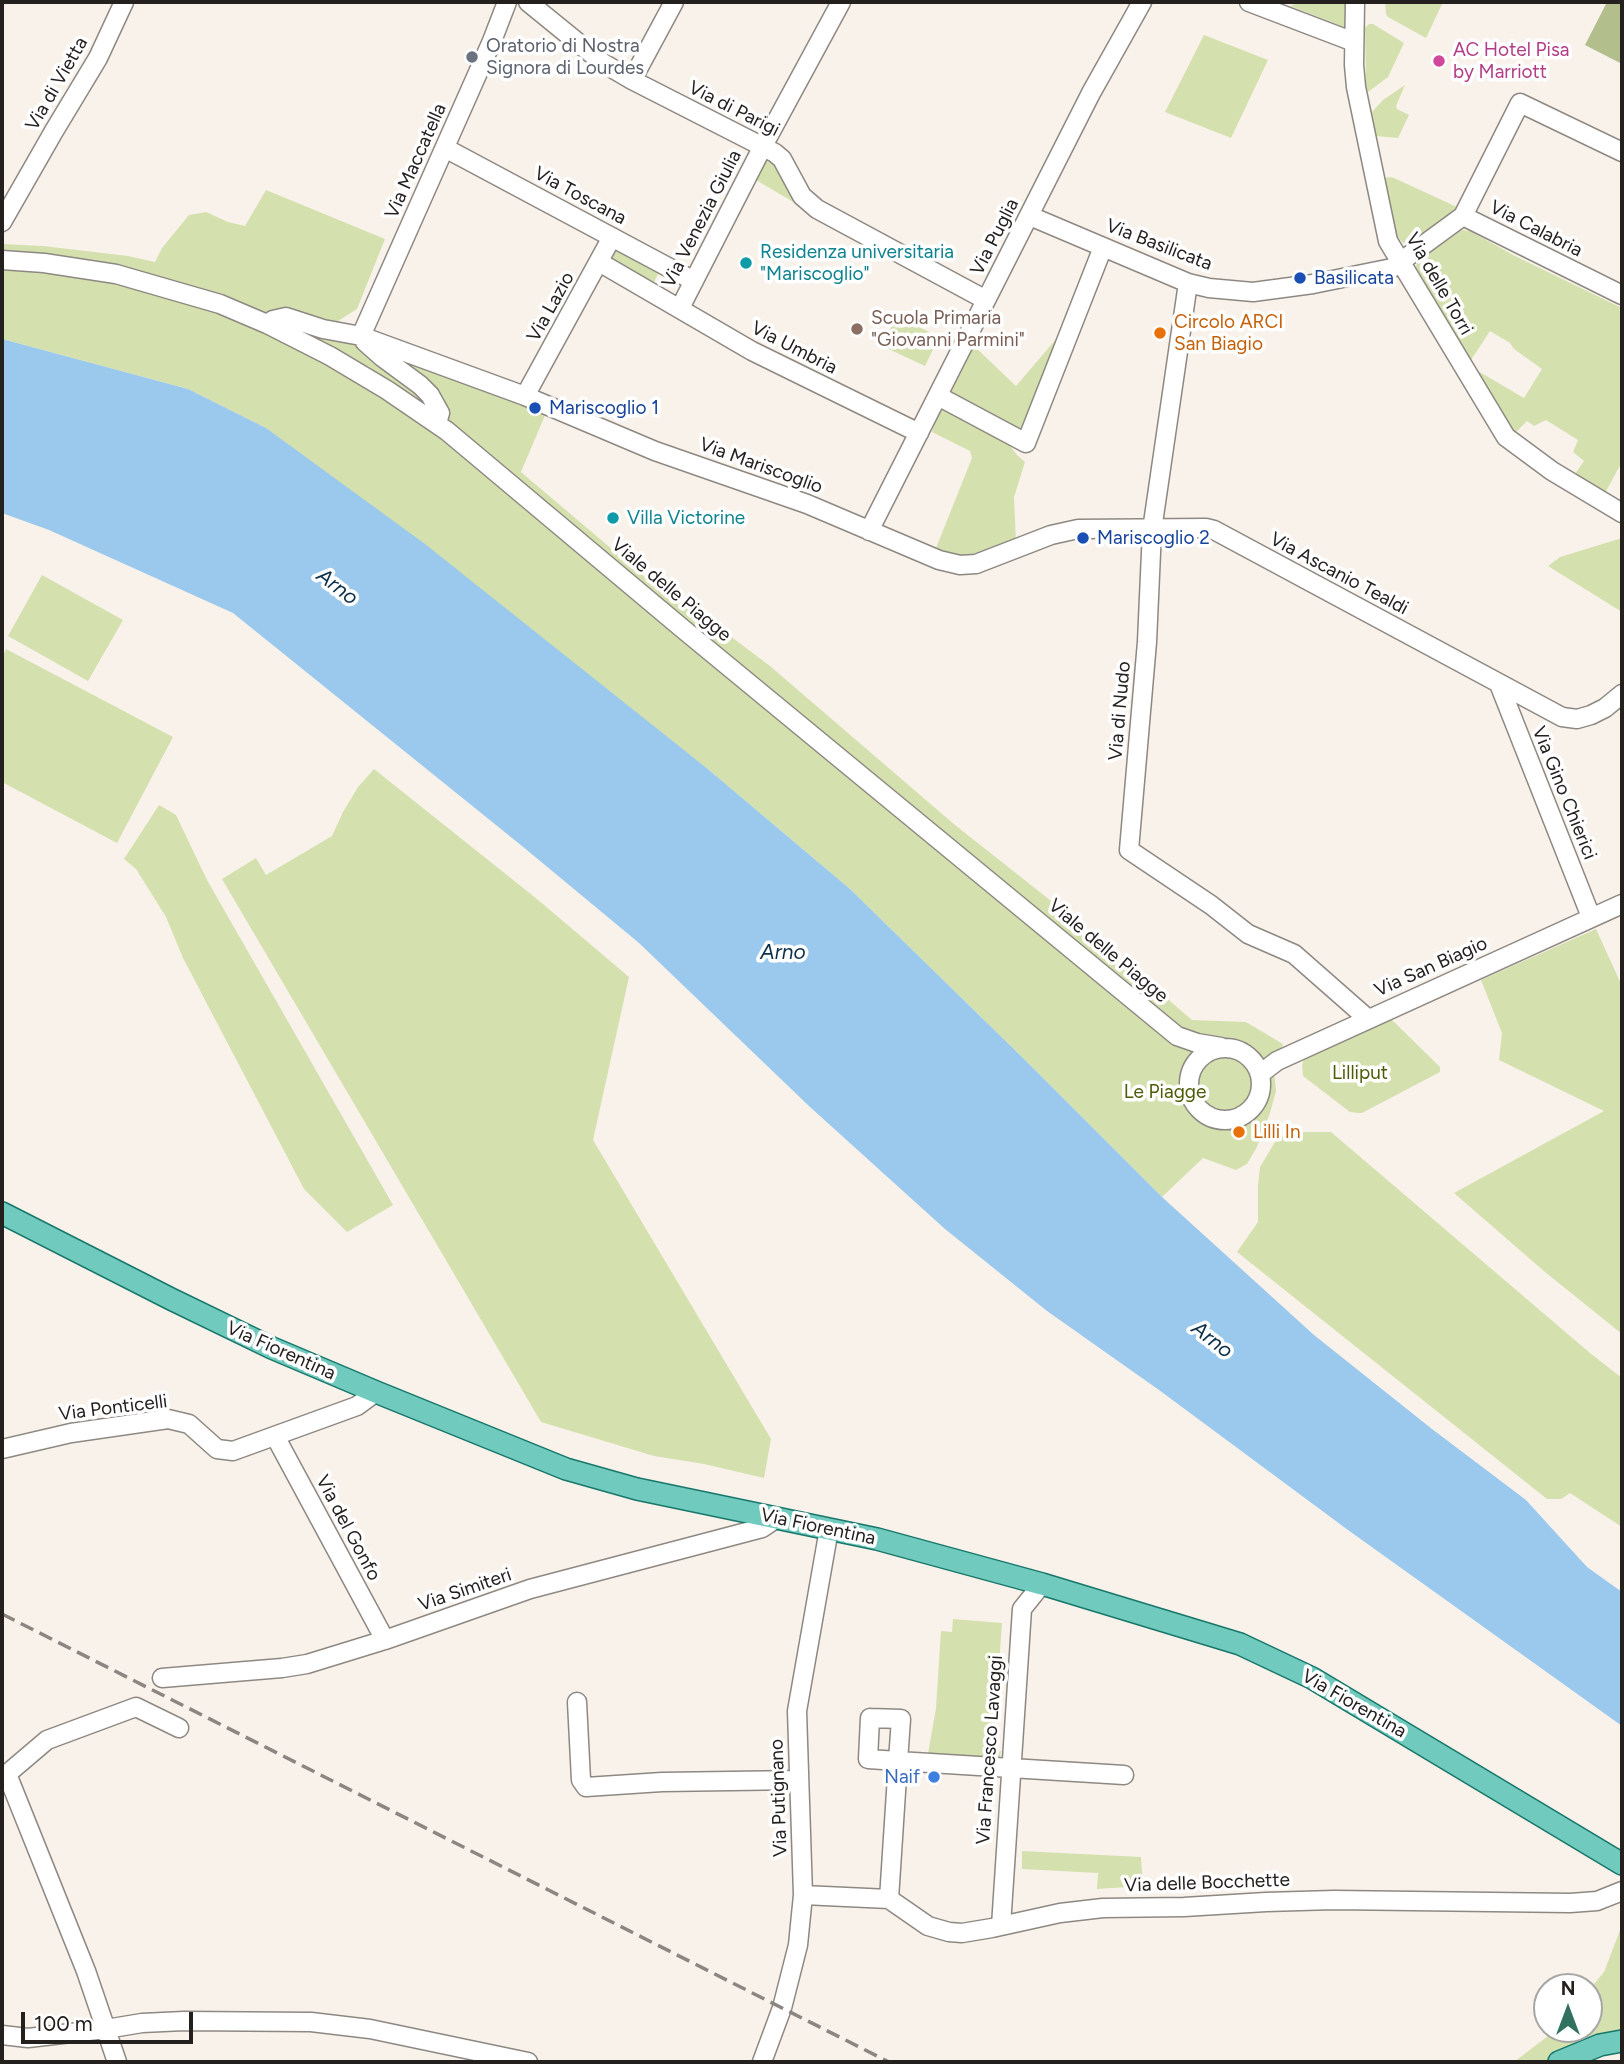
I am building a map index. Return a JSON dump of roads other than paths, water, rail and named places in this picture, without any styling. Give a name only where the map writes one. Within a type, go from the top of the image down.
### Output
[{"type":"main road","name":"Via Fiorentina","points":[[2,1213],[216,1322],[376,1392],[590,1477],[877,1539],[1042,1584],[1240,1644],[1312,1678],[1378,1716],[1622,1864]]},
{"type":"main road","points":[[1568,2058],[1600,2045],[1622,2041]]},
{"type":"main road","points":[[1568,2058],[1607,2053],[1622,2056]]},
{"type":"street","name":"Via di Vietta","points":[[2,222],[99,58],[124,2]]},
{"type":"street","name":"Via Maccatella","points":[[362,337],[507,2]]},
{"type":"street","name":"Via di Parigi","points":[[528,2],[590,54],[632,80],[772,150],[782,159],[813,207],[986,300]]},
{"type":"street","points":[[632,80],[674,2]]},
{"type":"street","name":"Via Puglia","points":[[869,531],[1091,93],[1142,2]]},
{"type":"street","points":[[1249,2],[1354,42]]},
{"type":"street","name":"Via delle Torri","points":[[1355,2],[1356,87],[1388,241],[1506,436],[1552,471],[1622,513]]},
{"type":"street","name":"Via Venezia Giulia","points":[[680,309],[833,4]]},
{"type":"street","points":[[1463,216],[1520,103],[1622,152]]},
{"type":"street","name":"Via Toscana","points":[[445,148],[694,281]]},
{"type":"street","name":"Via Basilicata","points":[[1030,216],[1188,283],[1217,289],[1269,291],[1384,271],[1401,263]]},
{"type":"street","name":"Via Calabria","points":[[1401,263],[1463,216],[1622,295]]},
{"type":"street","name":"Via Lazio","points":[[525,396],[612,237]]},
{"type":"street","points":[[938,396],[1026,443],[1103,247]]},
{"type":"street","name":"Viale delle Piagge","points":[[2,260],[44,262],[116,274],[220,304],[330,356],[436,423],[1177,1036],[1221,1047]]},
{"type":"street","name":"Via Umbria","points":[[599,262],[779,365],[919,433]]},
{"type":"street","points":[[653,293],[667,267]]},
{"type":"street","name":"Via di Nudo","points":[[1188,283],[1152,530],[1146,653],[1129,850],[1211,905],[1248,934],[1294,954],[1368,1019]]},
{"type":"street","points":[[267,324],[286,317],[323,330],[362,337],[368,345],[430,395],[440,414],[436,423]]},
{"type":"street","name":"Via Mariscoglio","points":[[362,337],[525,396],[655,451],[799,501],[932,558],[960,565],[986,561],[1071,530],[1152,530]]},
{"type":"street","name":"Via Ascanio Tealdi","points":[[1152,530],[1214,530],[1555,714],[1577,719],[1591,715],[1622,694]]},
{"type":"street","name":"Via Gino Chierici","points":[[1499,684],[1591,917]]},
{"type":"street","name":"Via San Biagio","points":[[1260,1074],[1278,1060],[1622,904]]},
{"type":"street","name":"Viale delle Piagge","points":[[1177,1036],[1192,1068]]},
{"type":"street","points":[[1221,1047],[1244,1053],[1253,1060],[1260,1074],[1261,1092],[1251,1109],[1242,1116],[1224,1120],[1205,1114],[1192,1099],[1189,1083],[1192,1068],[1203,1055],[1221,1047]]},
{"type":"street","name":"Via Ponticelli","points":[[2,1449],[71,1433],[154,1420],[175,1420],[189,1424],[221,1451],[233,1451],[358,1406],[376,1392]]},
{"type":"street","name":"Via del Gonfo","points":[[275,1436],[384,1640]]},
{"type":"street","name":"Via Simiteri","points":[[162,1678],[307,1664],[530,1589],[762,1528],[777,1518]]},
{"type":"street","name":"Via Putignano","points":[[762,2062],[782,2008],[798,1945],[803,1895],[799,1698],[829,1529]]},
{"type":"street","points":[[1011,1576],[1022,1609]]},
{"type":"street","points":[[1022,1609],[1042,1584]]},
{"type":"street","name":"Via Francesco Lavaggi","points":[[1000,1926],[1022,1609]]},
{"type":"street","points":[[577,1702],[581,1780],[586,1787],[670,1782],[799,1780]]},
{"type":"street","points":[[117,2062],[86,1971],[7,1774],[47,1740],[136,1707],[179,1728]]},
{"type":"street","points":[[803,1895],[889,1899],[898,1761],[1124,1776]]},
{"type":"street","name":"Via delle Bocchette","points":[[889,1899],[923,1923],[943,1931],[962,1933],[1060,1913],[1103,1908],[1323,1900],[1570,1903],[1597,1901],[1622,1891]]},
{"type":"street","points":[[2,2035],[28,2038],[173,2021],[319,2022],[370,2029],[528,2062]]},
{"type":"water","name":"Arno","points":[[2,339],[188,389],[266,428],[425,544],[709,770],[850,889],[1162,1197],[1314,1335],[1526,1500],[1587,1567],[1622,1592],[1622,1726],[1047,1311],[945,1229],[810,1107],[639,943],[233,613],[49,530],[2,513]]},
{"type":"railway","points":[[2,1614],[889,2062]]},
{"type":"place","name":"Oratorio di Nostra Signora di Lourdes","points":[[472,57]]},
{"type":"place","name":"AC Hotel Pisa by Marriott","points":[[1439,61]]},
{"type":"place","name":"Residenza universitaria \"Mariscoglio\"","points":[[746,263]]},
{"type":"place","name":"Basilicata","points":[[1300,278]]},
{"type":"place","name":"Scuola Primaria \"Giovanni Parmini\"","points":[[857,329]]},
{"type":"place","name":"Circolo ARCI San Biagio","points":[[1160,333]]},
{"type":"place","name":"Mariscoglio 1","points":[[535,408]]},
{"type":"place","name":"Villa Victorine","points":[[613,518]]},
{"type":"place","name":"Mariscoglio 2","points":[[1083,538]]},
{"type":"place","name":"Lilli In","points":[[1239,1132]]},
{"type":"place","name":"Naif","points":[[934,1777]]},
{"type":"park label","name":"Lilliput","points":[[1360,1073]]},
{"type":"park label","name":"Le Piagge","points":[[1165,1092]]}]
